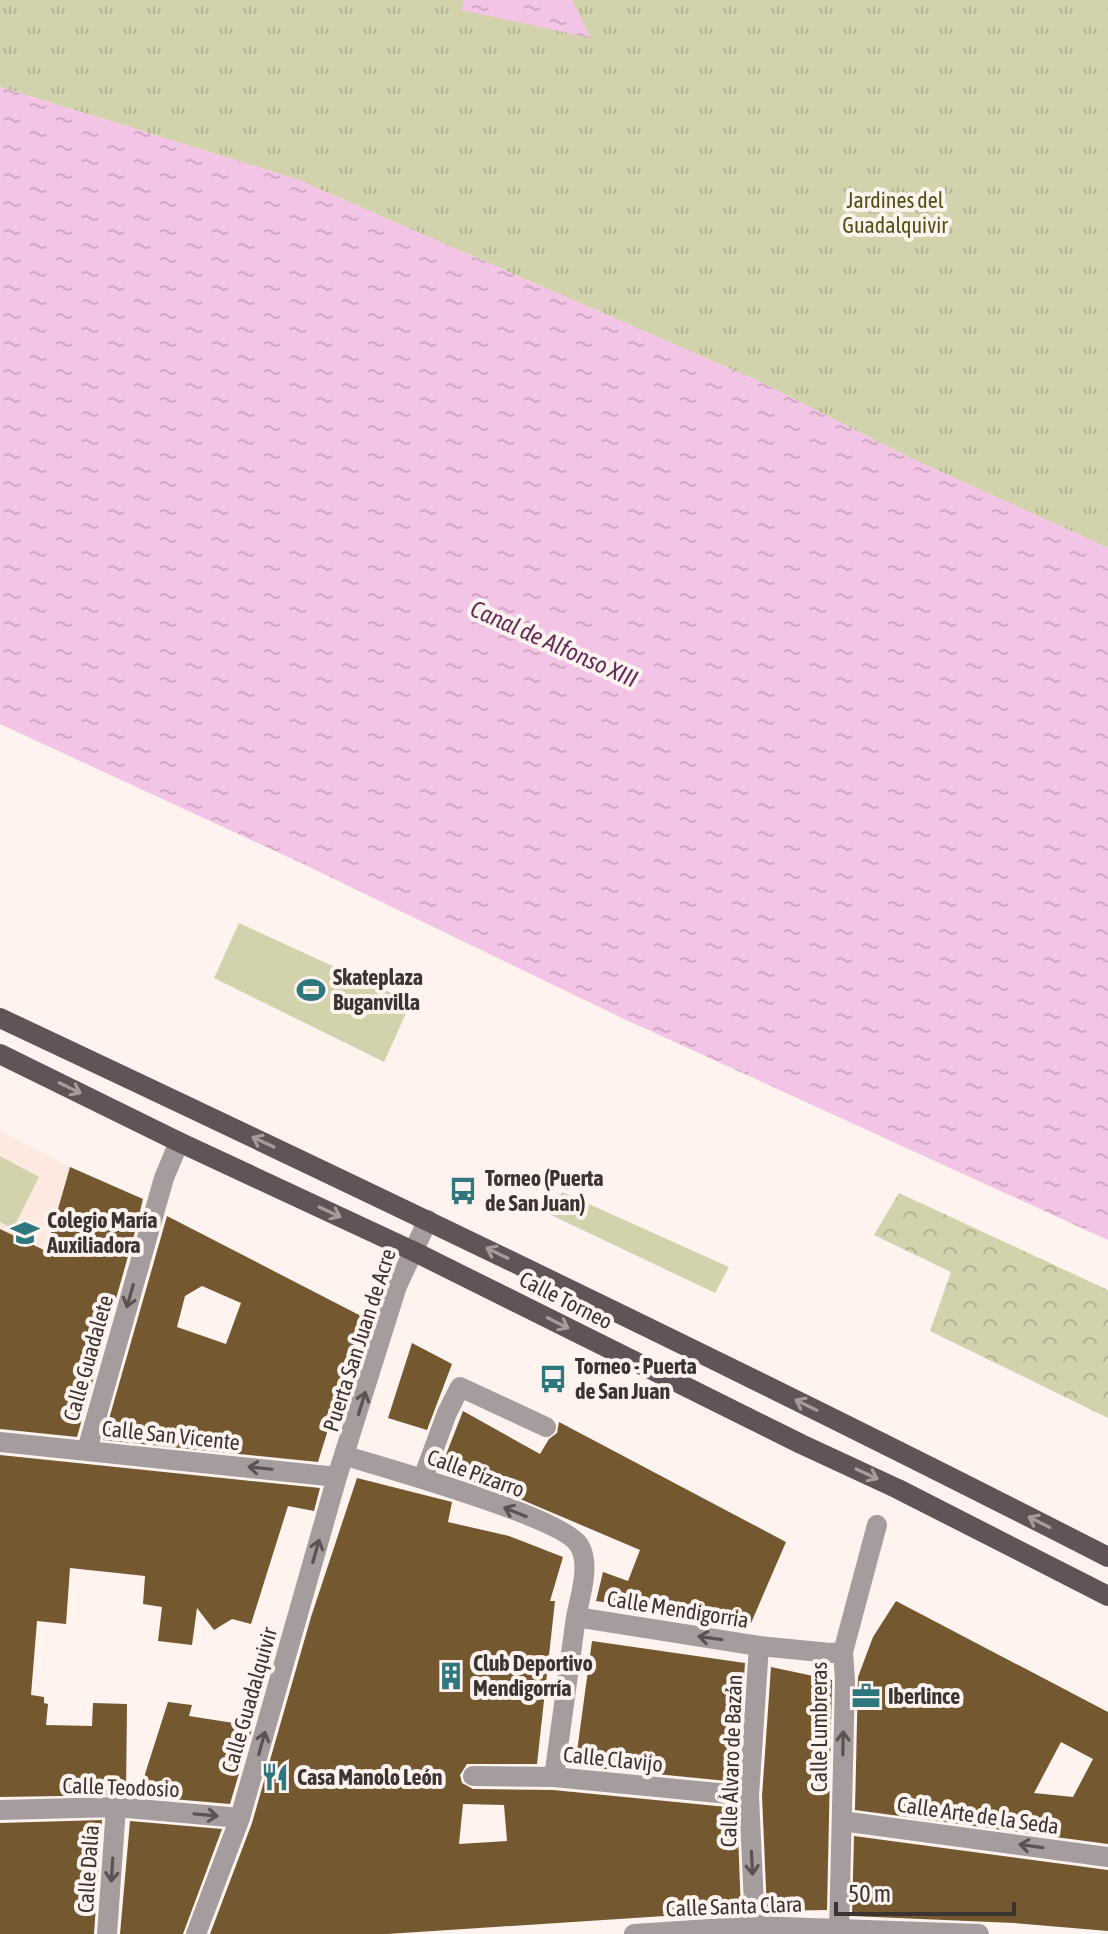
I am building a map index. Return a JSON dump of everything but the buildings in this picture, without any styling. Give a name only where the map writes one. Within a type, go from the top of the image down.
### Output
[{"type":"main road","name":"Calle Torneo","points":[[0,1018],[428,1220],[904,1453],[1108,1557]]},
{"type":"main road","name":"Calle Torneo","points":[[0,1054],[413,1251],[898,1489],[1108,1596]]},
{"type":"street","name":"Calle Guadalete","points":[[87,1450],[164,1178],[179,1142]]},
{"type":"street","name":"Puerta San Juan de Acre","points":[[337,1477],[397,1286],[428,1220]]},
{"type":"street","points":[[423,1478],[460,1387],[546,1427]]},
{"type":"street","name":"Calle San Vicente","points":[[0,1442],[337,1477]]},
{"type":"street","name":"Calle Pizarro","points":[[346,1456],[477,1496],[570,1534],[582,1549]]},
{"type":"street","name":"Calle Guadalquivir","points":[[196,1934],[240,1818],[337,1477]]},
{"type":"street","name":"Calle Lumbreras","points":[[840,1931],[843,1652],[877,1525]]},
{"type":"street","name":"Calle Mendigorria","points":[[582,1549],[583,1575],[576,1617],[759,1646],[843,1652]]},
{"type":"street","points":[[554,1777],[576,1617]]},
{"type":"street","name":"Calle Álvaro de Bazán","points":[[755,1926],[749,1796],[759,1646]]},
{"type":"street","name":"Calle Clavijo","points":[[473,1776],[554,1777],[749,1796]]},
{"type":"street","name":"Calle Teodosio","points":[[0,1810],[116,1807],[240,1818]]},
{"type":"street","name":"Calle Dalía","points":[[107,1934],[116,1807]]},
{"type":"street","name":"Calle Arte de la Seda","points":[[842,1821],[1108,1857]]},
{"type":"street","name":"Calle Santa Clara","points":[[634,1934],[755,1926],[979,1934]]},
{"type":"shaded area","name":"Colegio María Auxiliadora","points":[[0,1131],[72,1168],[46,1251],[10,1340],[0,1339]]},
{"type":"green space","name":"Jardines del Guadalquivir","points":[[0,0],[1108,0],[1108,548],[906,456],[758,381],[296,179],[0,87]]},
{"type":"green space","name":"Skateplaza Buganvilla","points":[[239,923],[411,1002],[384,1062],[214,978]]},
{"type":"green space","points":[[0,1156],[39,1177],[13,1229],[0,1222]]},
{"type":"green space","points":[[562,1192],[729,1267],[715,1293],[549,1214]]},
{"type":"green space","points":[[899,1193],[1108,1290],[1108,1418],[930,1331],[951,1272],[874,1235]]},
{"type":"water","points":[[463,0],[572,0],[591,38],[462,10]]},
{"type":"water","name":"Canal de Alfonso XIII","points":[[0,87],[296,179],[758,381],[906,456],[1108,548],[1108,1240],[622,1018],[299,862],[0,724]]},
{"type":"place","name":"Skateplaza Buganvilla","points":[[311,990]]},
{"type":"place","name":"Torneo (Puerta de San Juan)","points":[[463,1191]]},
{"type":"place","name":"Colegio María Auxiliadora","points":[[25,1233]]},
{"type":"place","name":"Torneo - Puerta de San Juan","points":[[553,1379]]},
{"type":"place","name":"Club Deportivo Mendigorría","points":[[451,1676]]},
{"type":"place","name":"Iberlince","points":[[866,1696]]},
{"type":"place","name":"Casa Manolo León","points":[[275,1777]]}]
